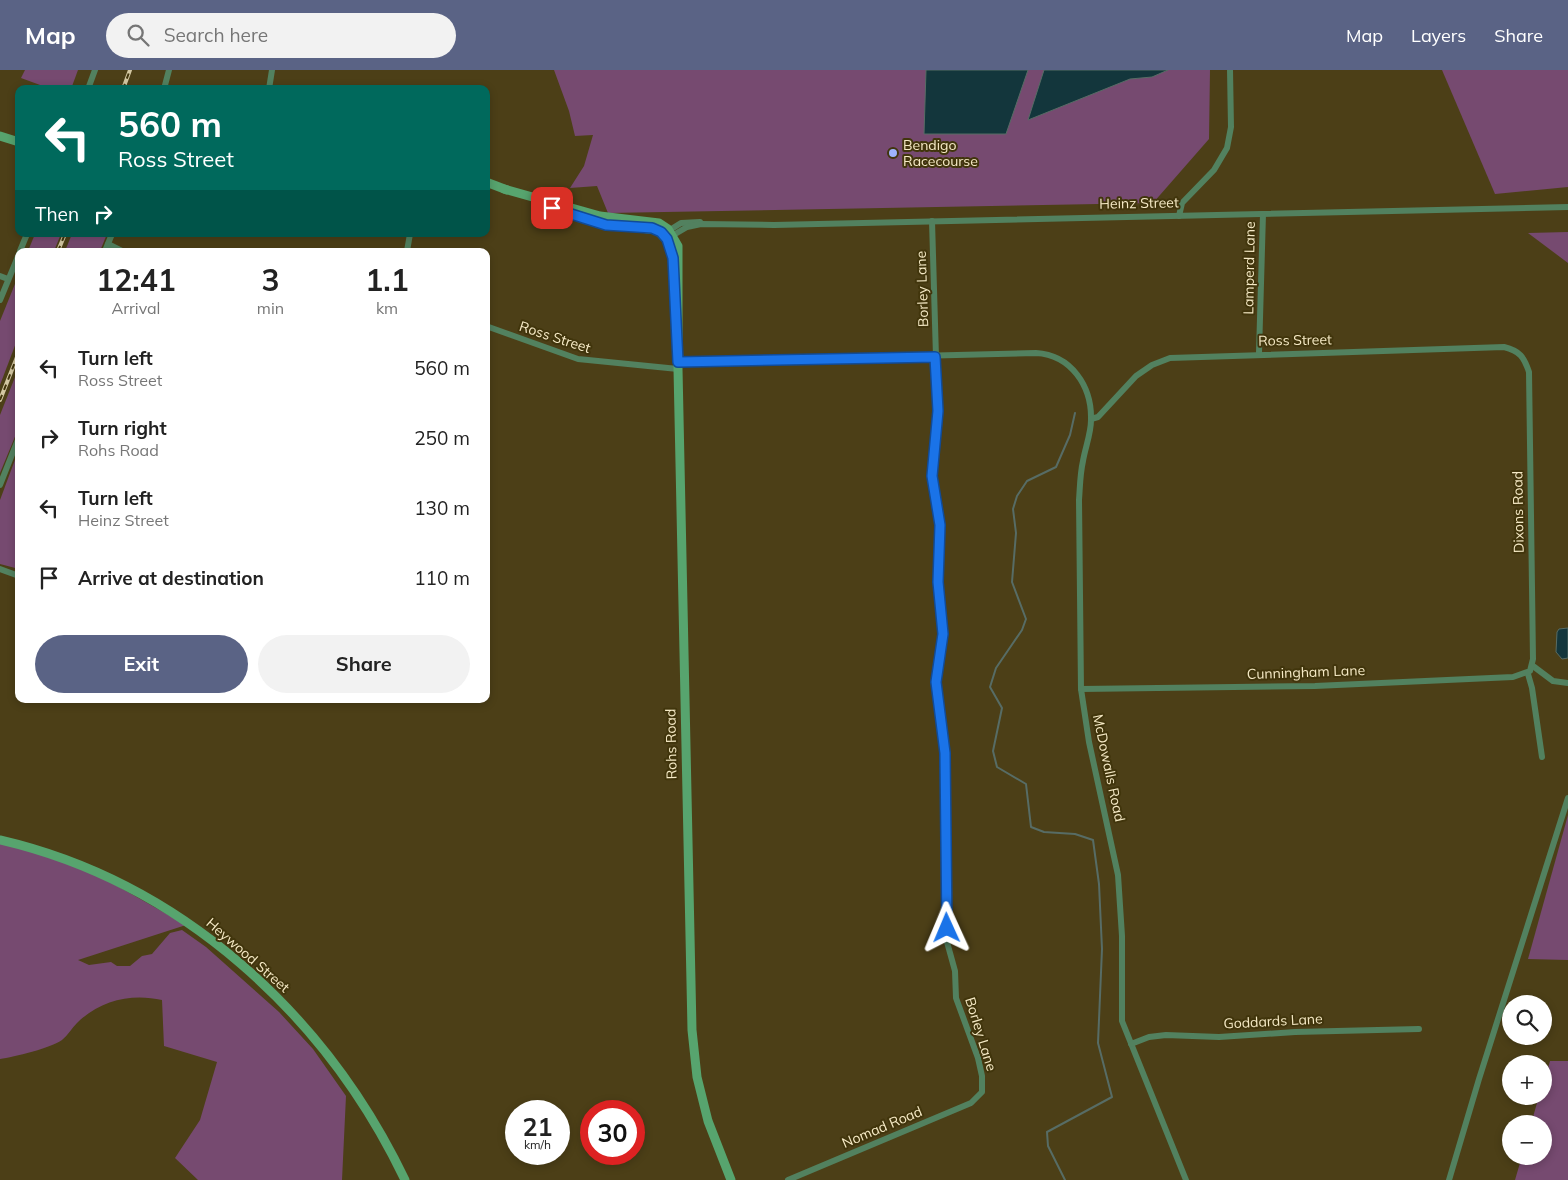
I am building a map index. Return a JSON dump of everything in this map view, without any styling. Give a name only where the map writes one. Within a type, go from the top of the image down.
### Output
[{"type":"street","points":[[89,85],[95,70]]},
{"type":"street","points":[[165,85],[169,70]]},
{"type":"street","points":[[270,85],[272,70]]},
{"type":"street","points":[[1179,216],[1182,203],[1214,170],[1227,148],[1231,127],[1230,70]]},
{"type":"street","points":[[0,136],[15,141]]},
{"type":"street","points":[[490,183],[569,210],[616,219],[652,221],[664,226],[668,234]]},
{"type":"street","name":"Heinz Street","points":[[668,234],[694,225],[711,224],[1568,208]]},
{"type":"street","name":"Lamperd Lane","points":[[1259,353],[1263,214]]},
{"type":"street","name":"Borley Lane","points":[[932,221],[938,411],[932,476],[940,525],[938,582],[943,634],[936,682],[945,748],[948,942],[955,971],[956,998],[978,1058],[982,1076],[982,1092]]},
{"type":"street","name":"Rohs Road","points":[[668,234],[678,251],[678,366],[692,1030],[697,1077],[708,1121],[731,1180]]},
{"type":"street","points":[[106,248],[111,237]]},
{"type":"street","points":[[108,244],[116,248]]},
{"type":"street","points":[[0,300],[15,262]]},
{"type":"street","points":[[0,276],[8,279]]},
{"type":"street","name":"Ross Street","points":[[490,327],[578,359],[678,366],[1036,353],[1062,358]]},
{"type":"street","name":"Ross Street","points":[[1091,419],[1098,416],[1136,376],[1161,361],[1180,357],[1259,353],[1504,347],[1521,354]]},
{"type":"street","name":"Dixons Road","points":[[1521,354],[1528,372],[1530,670],[1542,757]]},
{"type":"street","name":"McDowalls Road","points":[[1062,358],[1072,367],[1084,388],[1090,406],[1091,419],[1081,471],[1079,500],[1081,689],[1089,742],[1118,875],[1122,936],[1122,1012],[1131,1044],[1186,1180]]},
{"type":"street","points":[[0,485],[15,447]]},
{"type":"street","points":[[0,569],[15,575]]},
{"type":"street","points":[[1530,670],[1553,681],[1568,683]]},
{"type":"street","name":"Cunningham Lane","points":[[1081,689],[1315,686],[1514,678],[1530,670]]},
{"type":"street","points":[[1450,1180],[1482,1069],[1568,798]]},
{"type":"street","name":"Heywood Street","points":[[0,840],[59,858],[124,885],[180,918],[232,956],[286,1006],[330,1058],[373,1120],[405,1180]]},
{"type":"street","name":"Goddards Lane","points":[[1131,1044],[1149,1037],[1166,1035],[1219,1037],[1309,1031],[1419,1030]]},
{"type":"street","name":"Nomad Road","points":[[788,1180],[971,1103],[982,1092]]},
{"type":"shaded area","points":[[25,70],[78,70],[72,85],[40,85],[21,78]]},
{"type":"shaded area","name":"Bendigo Racecourse","points":[[554,70],[1210,70],[1209,139],[1153,203],[608,213],[597,186],[570,188],[584,166],[593,135],[575,136],[569,111]]},
{"type":"shaded area","points":[[1442,70],[1568,70],[1568,187],[1495,194]]},
{"type":"shaded area","points":[[1568,232],[1568,263],[1528,233]]},
{"type":"shaded area","points":[[34,237],[60,237],[55,248],[29,248]]},
{"type":"shaded area","points":[[71,237],[106,237],[101,248],[66,248]]},
{"type":"shaded area","points":[[15,284],[15,346],[0,385],[0,321]]},
{"type":"shaded area","points":[[15,377],[15,437],[0,473],[0,415]]},
{"type":"shaded area","points":[[15,460],[15,568],[0,564],[0,500]]},
{"type":"shaded area","points":[[1568,815],[1568,960],[1528,959]]},
{"type":"shaded area","points":[[0,843],[68,858],[186,925],[78,960],[89,965],[111,962],[117,966],[130,966],[142,956],[152,954],[170,933],[182,930],[206,947],[279,1012],[313,1049],[346,1096],[342,1180],[198,1180],[175,1158],[200,1120],[217,1062],[164,1046],[162,1000],[139,997],[117,1000],[106,1004],[86,1015],[57,1043],[32,1052],[0,1059]]},
{"type":"shaded area","points":[[1552,1061],[1568,1061],[1568,1180],[1515,1180],[1519,1165],[1552,1165],[1552,1115],[1534,1115],[1536,1105],[1552,1105]]},
{"type":"water","points":[[926,70],[1028,70],[1006,134],[924,134]]},
{"type":"water","points":[[1044,70],[1168,70],[1152,77],[1130,79],[1028,120]]},
{"type":"water","points":[[1568,628],[1568,658],[1562,659],[1556,652],[1557,632],[1559,629]]},
{"type":"waterway","points":[[1065,1180],[1048,1146],[1047,1132],[1112,1097],[1098,1043],[1102,949],[1099,884],[1093,840],[1075,834],[1044,832],[1031,827],[1026,784],[997,767],[993,751],[1002,708],[990,687],[996,668],[1022,630],[1026,619],[1012,582],[1016,533],[1013,509],[1017,496],[1027,481],[1056,467],[1070,435],[1075,413]]},
{"type":"railway","points":[[124,85],[130,70]]},
{"type":"railway","points":[[59,248],[64,237]]},
{"type":"railway","points":[[0,400],[15,362]]},
{"type":"place","name":"Bendigo Racecourse","points":[[893,153]]},
{"type":"route","points":[[552,208],[597,223],[652,228],[664,235],[672,247],[677,301],[678,362],[935,357],[938,411],[932,476],[940,525],[938,582],[943,634],[936,682],[945,753],[948,874],[947,928]]}]
